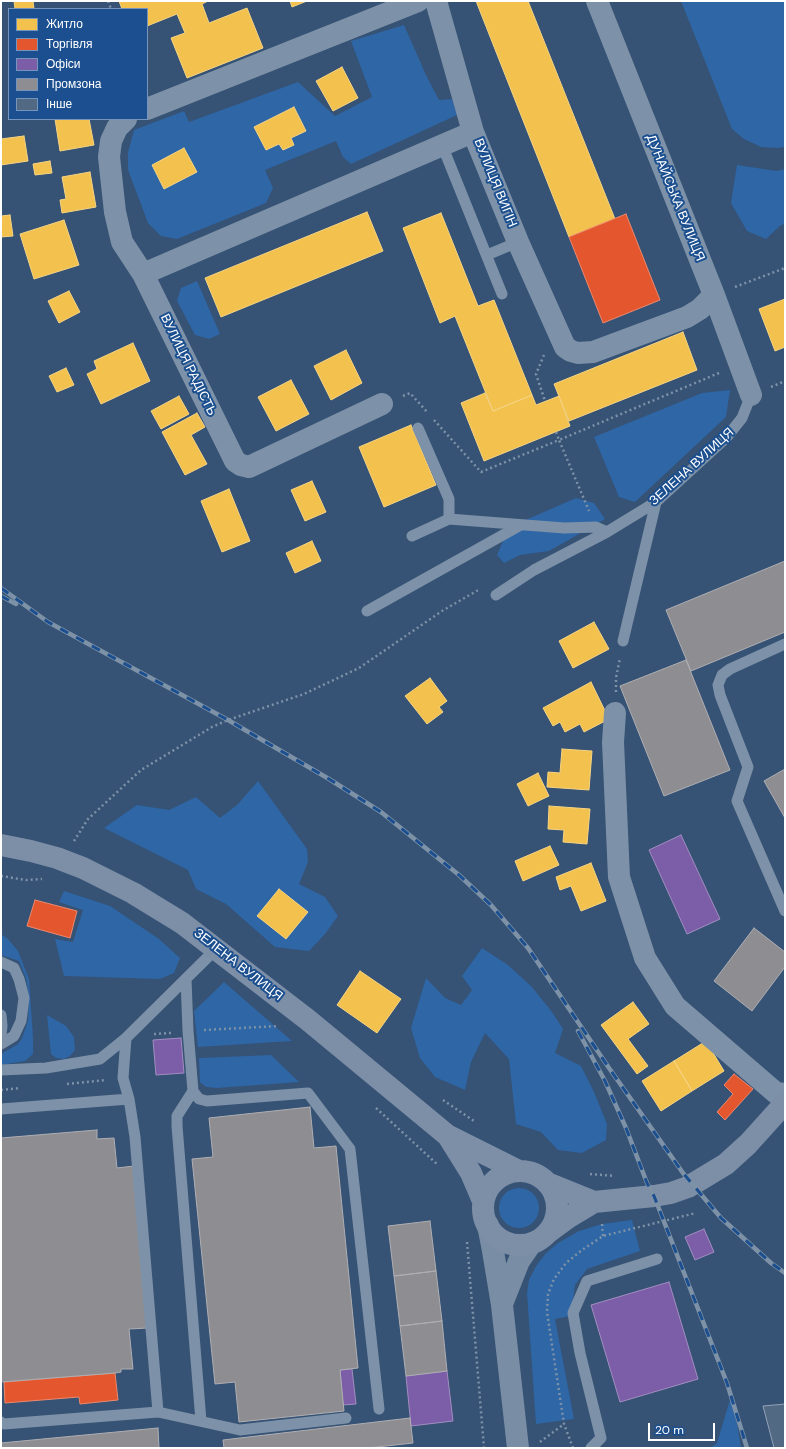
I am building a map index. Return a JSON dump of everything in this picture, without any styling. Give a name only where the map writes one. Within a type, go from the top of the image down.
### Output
[{"type":"main road","name":"ЗЕЛЕНА ВУЛИЦЯ","points":[[1,846],[31,851],[57,858],[83,868],[133,893],[176,919],[217,948],[308,1020],[447,1135],[519,1171]]},
{"type":"main road","points":[[488,1225],[495,1236],[505,1243],[516,1246],[538,1239],[569,1216],[594,1202],[654,1196],[671,1193],[688,1187],[726,1164],[748,1144],[785,1104]]},
{"type":"main road","name":"ЗЕЛЕНА ВУЛИЦЯ","points":[[447,1135],[471,1173],[483,1201]]},
{"type":"main road","points":[[527,1447],[494,1252],[484,1214],[483,1201],[488,1189],[496,1180],[507,1173],[519,1171],[532,1173],[547,1182],[594,1202]]},
{"type":"main road","points":[[502,1305],[514,1272],[523,1254],[555,1220],[556,1208],[554,1194],[547,1182]]},
{"type":"street","points":[[148,109],[418,1]]},
{"type":"street","points":[[436,1],[474,132]]},
{"type":"street","name":"ДУНАЙСЬКА ВУЛИЦЯ","points":[[597,1],[714,295],[751,395]]},
{"type":"street","name":"ВУЛИЦЯ РАДІСТЬ","points":[[125,120],[117,128],[111,141],[109,157],[115,212],[122,242],[144,274],[235,461],[241,465],[249,467],[382,404]]},
{"type":"street","name":"ВУЛИЦЯ ВИГІН","points":[[144,274],[474,132],[518,242],[565,347],[578,353],[593,352],[687,317],[700,309],[714,295]]},
{"type":"street","points":[[615,713],[613,742],[619,877],[645,958],[675,1006],[776,1093],[785,1094]]},
{"type":"lane","points":[[442,145],[502,294]]},
{"type":"lane","points":[[487,255],[518,242]]},
{"type":"lane","name":"ЗЕЛЕНА ВУЛИЦЯ","points":[[496,595],[602,529],[656,502],[726,438],[742,418],[751,395]]},
{"type":"lane","points":[[418,428],[449,499],[449,519]]},
{"type":"lane","points":[[623,641],[656,502]]},
{"type":"lane","points":[[412,536],[449,519],[519,526],[602,529]]},
{"type":"lane","points":[[368,611],[519,526]]},
{"type":"lane","points":[[785,644],[730,669],[722,675],[718,685],[720,695],[748,767],[737,801],[785,911]]},
{"type":"lane","points":[[1,1070],[46,1068],[100,1059],[126,1038],[217,948]]},
{"type":"lane","points":[[1,962],[14,968],[19,979],[24,998],[21,1020],[14,1036],[1,1044]]},
{"type":"lane","points":[[186,979],[188,1031],[193,1092],[199,1099],[207,1101],[308,1093],[350,1149],[379,1409]]},
{"type":"lane","points":[[1,1015],[1,1035]]},
{"type":"lane","points":[[126,1038],[123,1078],[129,1099],[135,1137],[158,1412]]},
{"type":"lane","points":[[193,1092],[177,1116],[177,1126],[201,1421]]},
{"type":"lane","points":[[1,1110],[129,1099]]},
{"type":"lane","points":[[591,1448],[601,1438],[580,1353],[573,1313],[586,1281],[657,1259]]},
{"type":"lane","points":[[1,1422],[4,1424],[158,1412],[240,1430],[346,1418]]},
{"type":"path","points":[[714,295],[785,268]]},
{"type":"path","points":[[382,404],[410,393],[481,472],[740,365]]},
{"type":"path","points":[[556,432],[602,529]]},
{"type":"path","points":[[73,844],[88,819],[141,770],[212,727],[304,694],[359,668],[482,587]]},
{"type":"path","points":[[615,713],[616,678],[623,641]]},
{"type":"path","points":[[437,1096],[476,1123]]},
{"type":"path","points":[[586,1174],[616,1176]]},
{"type":"path","points":[[602,1224],[603,1236],[696,1213]]},
{"type":"path","points":[[527,1447],[564,1424],[573,1448]]},
{"type":"shaded area","points":[[681,1],[785,1],[785,147],[761,147],[744,139],[732,129]]},
{"type":"shaded area","points":[[404,25],[426,75],[439,100],[452,99],[457,115],[351,164],[343,157],[336,141],[265,170],[273,188],[266,203],[177,239],[161,236],[148,223],[128,170],[128,152],[134,130],[184,111],[189,122],[298,82],[335,116],[372,97],[351,41]]},
{"type":"shaded area","points":[[737,165],[777,171],[785,169],[785,224],[781,225],[766,239],[747,231],[731,203]]},
{"type":"shaded area","points":[[197,281],[220,334],[209,339],[195,335],[177,301],[181,288]]},
{"type":"shaded area","points":[[730,390],[726,417],[635,502],[619,497],[594,437],[702,393]]},
{"type":"shaded area","points":[[576,498],[594,503],[605,519],[549,551],[520,555],[504,563],[497,555],[505,536],[521,522]]},
{"type":"shaded area","points":[[258,781],[307,849],[308,862],[299,884],[325,897],[338,916],[325,934],[309,951],[275,947],[226,904],[196,889],[188,870],[104,828],[137,805],[169,810],[196,797],[220,818],[237,805]]},
{"type":"shaded area","points":[[64,891],[110,906],[159,939],[180,958],[174,973],[160,979],[64,976],[55,939],[73,942],[83,910],[59,902]]},
{"type":"shaded area","points":[[1,934],[8,939],[18,951],[29,979],[33,1054],[25,1061],[1,1065],[1,1054],[18,1044],[22,1038],[28,1021],[29,997],[26,978],[19,961],[1,955]]},
{"type":"shaded area","points":[[482,948],[508,965],[532,987],[552,1012],[563,1029],[555,1053],[581,1066],[594,1092],[607,1124],[606,1140],[582,1153],[558,1150],[541,1132],[516,1124],[509,1059],[485,1033],[471,1062],[465,1090],[435,1077],[420,1058],[411,1028],[426,978],[445,998],[461,1005],[472,990],[462,976]]},
{"type":"shaded area","points":[[224,982],[292,1041],[198,1047],[194,1011]]},
{"type":"shaded area","points":[[47,1015],[66,1026],[74,1037],[75,1050],[70,1056],[64,1059],[56,1058],[51,1054]]},
{"type":"shaded area","points":[[271,1055],[299,1082],[217,1088],[206,1087],[200,1082],[199,1058]]},
{"type":"shaded area","points":[[515,1188],[523,1188],[530,1191],[536,1197],[539,1208],[536,1219],[530,1225],[523,1228],[515,1228],[508,1225],[502,1219],[499,1212],[499,1204],[502,1197],[508,1191]]},
{"type":"shaded area","points":[[632,1220],[640,1251],[587,1269],[575,1285],[571,1316],[555,1319],[574,1419],[536,1424],[527,1293],[529,1280],[536,1266],[546,1253],[558,1243],[579,1231],[602,1224]]},
{"type":"shaded area","points":[[732,1393],[741,1448],[710,1448],[717,1443]]},
{"type":"building: Житло","points":[[14,1],[33,1],[34,8],[15,8]]},
{"type":"building: Житло","points":[[119,1],[208,1],[202,4],[209,23],[247,8],[263,48],[187,78],[171,38],[185,33],[177,14],[148,26],[148,8],[122,8]]},
{"type":"building: Житло","points":[[290,1],[307,1],[292,7]]},
{"type":"building: Житло","points":[[476,1],[528,1],[615,219],[569,237]]},
{"type":"building: Житло","points":[[342,67],[358,98],[333,111],[316,81]]},
{"type":"building: Житло","points":[[294,107],[306,131],[291,138],[294,145],[283,150],[279,144],[266,150],[254,127]]},
{"type":"building: Житло","points":[[55,120],[89,120],[94,145],[60,151]]},
{"type":"building: Житло","points":[[24,136],[28,161],[1,165],[1,139]]},
{"type":"building: Житло","points":[[184,148],[197,172],[164,189],[152,165]]},
{"type":"building: Житло","points":[[50,161],[52,173],[35,175],[33,164]]},
{"type":"building: Житло","points":[[90,172],[96,207],[62,213],[60,200],[66,199],[62,177]]},
{"type":"building: Житло","points":[[367,212],[383,251],[221,317],[205,278]]},
{"type":"building: Житло","points":[[441,213],[478,306],[494,300],[532,395],[493,411],[455,316],[440,323],[403,228]]},
{"type":"building: Житло","points":[[10,215],[13,236],[1,237],[1,216]]},
{"type":"building: Житло","points":[[64,220],[79,265],[34,279],[20,234]]},
{"type":"building: Житло","points":[[69,291],[80,312],[59,323],[48,301]]},
{"type":"building: Житло","points":[[785,299],[785,347],[775,351],[759,309]]},
{"type":"building: Житло","points":[[683,332],[697,370],[569,421],[554,384]]},
{"type":"building: Житло","points":[[133,343],[150,381],[101,404],[87,374],[97,369],[94,361]]},
{"type":"building: Житло","points":[[346,350],[362,383],[331,400],[314,366]]},
{"type":"building: Житло","points":[[66,368],[74,385],[57,392],[49,376]]},
{"type":"building: Житло","points":[[291,380],[309,414],[276,431],[258,397]]},
{"type":"building: Житло","points":[[485,393],[493,411],[532,395],[536,405],[559,396],[570,426],[484,461],[461,403]]},
{"type":"building: Житло","points":[[179,396],[189,414],[161,429],[151,411]]},
{"type":"building: Житло","points":[[197,413],[205,427],[191,435],[207,464],[185,475],[162,432]]},
{"type":"building: Житло","points":[[411,425],[436,485],[384,507],[359,447]]},
{"type":"building: Житло","points":[[312,481],[326,512],[305,521],[291,490]]},
{"type":"building: Житло","points":[[229,489],[250,541],[222,552],[201,501]]},
{"type":"building: Житло","points":[[312,541],[321,561],[295,573],[286,553]]},
{"type":"building: Житло","points":[[594,622],[609,649],[573,668],[559,641]]},
{"type":"building: Житло","points":[[430,678],[447,701],[439,707],[443,712],[427,724],[405,696]]},
{"type":"building: Житло","points":[[591,682],[609,719],[584,732],[580,724],[565,732],[560,722],[553,726],[543,708]]},
{"type":"building: Житло","points":[[562,749],[592,751],[589,790],[547,787],[548,772],[560,773]]},
{"type":"building: Житло","points":[[538,773],[549,796],[528,806],[517,784]]},
{"type":"building: Житло","points":[[549,806],[590,809],[587,844],[563,842],[564,830],[548,829]]},
{"type":"building: Житло","points":[[550,846],[559,865],[523,881],[515,861]]},
{"type":"building: Житло","points":[[591,863],[606,901],[581,911],[571,886],[560,890],[556,877]]},
{"type":"building: Житло","points":[[279,889],[308,912],[286,939],[257,916]]},
{"type":"building: Житло","points":[[360,971],[401,999],[377,1033],[337,1005]]},
{"type":"building: Житло","points":[[633,1002],[649,1024],[628,1039],[648,1066],[637,1074],[601,1025]]},
{"type":"building: Житло","points":[[706,1041],[724,1071],[692,1091],[674,1061]]},
{"type":"building: Житло","points":[[674,1061],[692,1091],[661,1111],[642,1081]]},
{"type":"building: Торгівля","points":[[626,214],[660,300],[603,323],[569,237]]},
{"type":"building: Торгівля","points":[[35,900],[77,911],[70,938],[27,926]]},
{"type":"building: Торгівля","points":[[734,1074],[753,1089],[725,1120],[717,1112],[733,1094],[724,1085]]},
{"type":"building: Торгівля","points":[[115,1373],[118,1400],[80,1404],[79,1397],[5,1403],[4,1382]]},
{"type":"building: Офіси","points":[[681,835],[720,919],[687,934],[649,850]]},
{"type":"building: Офіси","points":[[181,1038],[184,1073],[156,1075],[153,1040]]},
{"type":"building: Офіси","points":[[704,1229],[714,1252],[695,1260],[685,1237]]},
{"type":"building: Офіси","points":[[669,1282],[698,1379],[620,1402],[591,1305]]},
{"type":"building: Офіси","points":[[352,1369],[356,1404],[343,1405],[340,1370]]},
{"type":"building: Офіси","points":[[447,1371],[453,1421],[411,1426],[406,1376]]},
{"type":"building: Промзона","points":[[785,561],[785,632],[691,671],[666,610]]},
{"type":"building: Промзона","points":[[686,660],[730,770],[664,796],[620,686]]},
{"type":"building: Промзона","points":[[785,769],[785,818],[764,781]]},
{"type":"building: Промзона","points":[[754,928],[785,952],[785,967],[752,1011],[714,981]]},
{"type":"building: Промзона","points":[[310,1107],[314,1148],[336,1146],[358,1368],[340,1370],[344,1411],[239,1422],[235,1382],[215,1384],[192,1159],[213,1157],[209,1118]]},
{"type":"building: Промзона","points":[[97,1130],[97,1139],[114,1138],[117,1168],[134,1166],[148,1328],[129,1329],[133,1369],[121,1369],[121,1372],[115,1373],[1,1382],[1,1138]]},
{"type":"building: Промзона","points":[[430,1221],[436,1271],[394,1276],[388,1226]]},
{"type":"building: Промзона","points":[[436,1271],[442,1321],[400,1326],[394,1276]]},
{"type":"building: Промзона","points":[[442,1321],[447,1371],[406,1376],[400,1326]]},
{"type":"building: Промзона","points":[[410,1418],[413,1443],[368,1448],[224,1448],[223,1440]]},
{"type":"building: Промзона","points":[[158,1428],[159,1448],[1,1448],[1,1443]]},
{"type":"building: Інше","points":[[785,1404],[785,1448],[774,1448],[763,1406]]},
{"type":"railway","points":[[1,588],[48,622],[228,720],[329,779],[381,812],[459,875],[491,905],[528,948],[609,1068],[683,1173],[721,1218],[771,1263],[785,1273]]},
{"type":"railway","points":[[1,596],[16,604]]},
{"type":"railway","points":[[578,1031],[605,1081],[626,1128],[647,1183],[654,1196],[727,1383],[747,1448]]}]
